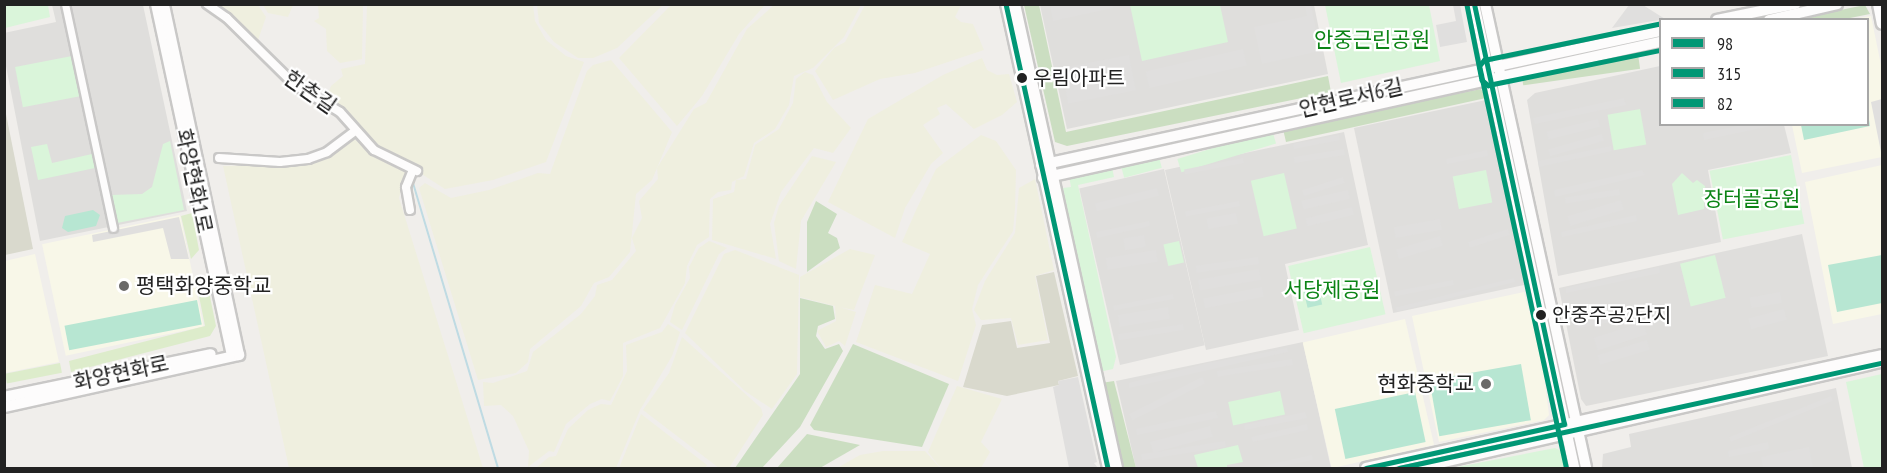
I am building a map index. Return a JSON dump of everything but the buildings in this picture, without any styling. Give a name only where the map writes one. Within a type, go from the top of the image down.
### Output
[{"type":"street","points":[[65,4],[113,228]]},
{"type":"street","name":"화양현화1로","points":[[156,4],[235,352]]},
{"type":"street","name":"화양현화1로","points":[[164,4],[235,352]]},
{"type":"street","name":"한촌길","points":[[207,4],[227,18],[295,85],[340,111],[355,131],[374,150],[415,171],[406,187],[410,210]]},
{"type":"street","points":[[1006,4],[1046,164]]},
{"type":"street","points":[[1015,4],[1108,468]]},
{"type":"street","points":[[1474,4],[1493,71],[1586,468]]},
{"type":"street","points":[[1485,4],[1493,71],[1574,468]]},
{"type":"street","points":[[1727,18],[1795,4]]},
{"type":"street","points":[[1777,18],[1837,4]]},
{"type":"street","points":[[1878,4],[1882,24]]},
{"type":"street","name":"안현로서6길","points":[[1048,176],[1659,31]]},
{"type":"street","name":"안현로서6길","points":[[1046,164],[1493,71],[1659,42]]},
{"type":"street","points":[[219,158],[280,162],[308,159],[327,152],[355,131]]},
{"type":"street","points":[[1048,176],[1117,468]]},
{"type":"street","points":[[4,407],[235,352]]},
{"type":"street","name":"화양현화로","points":[[4,397],[235,352]]},
{"type":"street","points":[[1366,468],[1882,355]]},
{"type":"street","points":[[1418,468],[1567,436],[1882,362]]},
{"type":"shaded area","points":[[52,5],[143,5],[187,211],[40,241],[5,61],[4,33],[56,22]]},
{"type":"shaded area","points":[[1040,5],[1314,5],[1328,74],[1067,129]]},
{"type":"shaded area","points":[[1050,5],[1112,5],[1113,8],[1053,21]]},
{"type":"shaded area","points":[[1305,5],[1311,5],[1320,51],[1262,64],[1254,27],[1307,16]]},
{"type":"shaded area","points":[[1453,5],[1460,5],[1467,42],[1440,47],[1436,25],[1456,21]]},
{"type":"shaded area","points":[[1629,5],[1643,5],[1663,18],[1659,18],[1659,20],[1612,28]]},
{"type":"shaded area","points":[[1871,16],[1882,70],[1882,157],[1802,173],[1792,126],[1869,126],[1869,18],[1859,18]]},
{"type":"shaded area","points":[[1243,49],[1247,66],[1149,88],[1146,71]]},
{"type":"shaded area","points":[[1129,55],[1136,90],[1068,104],[1061,68]]},
{"type":"shaded area","points":[[1659,66],[1659,126],[1784,126],[1791,153],[1708,170],[1721,242],[1558,276],[1527,100],[1535,93]]},
{"type":"shaded area","points":[[1624,98],[1626,105],[1535,124],[1533,118]]},
{"type":"shaded area","points":[[1882,99],[1882,151],[1881,152],[1871,102]]},
{"type":"shaded area","points":[[1486,100],[1525,285],[1393,313],[1354,128]]},
{"type":"shaded area","points":[[5,109],[33,249],[4,255]]},
{"type":"shaded area","points":[[1598,119],[1600,127],[1549,140],[1547,132]]},
{"type":"shaded area","points":[[1738,126],[1771,126],[1704,140],[1703,133]]},
{"type":"shaded area","points":[[1344,132],[1368,245],[1285,264],[1299,330],[1206,350],[1165,170]]},
{"type":"shaded area","points":[[1602,134],[1604,141],[1550,156],[1548,149]]},
{"type":"shaded area","points":[[1339,135],[1340,140],[1294,149],[1293,144]]},
{"type":"shaded area","points":[[1611,146],[1612,151],[1539,167],[1538,161]]},
{"type":"shaded area","points":[[1344,149],[1345,155],[1295,163],[1294,157]]},
{"type":"shaded area","points":[[1487,150],[1488,156],[1447,164],[1446,159]]},
{"type":"shaded area","points":[[1243,158],[1244,163],[1185,174],[1184,169]]},
{"type":"shaded area","points":[[1882,165],[1882,314],[1833,324],[1805,182]]},
{"type":"shaded area","points":[[1164,169],[1205,345],[1120,365],[1079,189]]},
{"type":"shaded area","points":[[1642,170],[1645,175],[1555,197],[1554,190]]},
{"type":"shaded area","points":[[1343,177],[1345,183],[1304,196],[1302,190]]},
{"type":"shaded area","points":[[1157,188],[1159,196],[1097,211],[1095,203]]},
{"type":"shaded area","points":[[1619,189],[1620,195],[1566,204],[1565,198]]},
{"type":"shaded area","points":[[1348,190],[1350,199],[1303,210],[1301,201]]},
{"type":"shaded area","points":[[1621,200],[1624,210],[1570,226],[1567,216]]},
{"type":"shaded area","points":[[1239,201],[1240,206],[1186,216],[1185,211]]},
{"type":"shaded area","points":[[1352,207],[1354,215],[1307,226],[1305,219]]},
{"type":"shaded area","points":[[1236,213],[1238,224],[1208,229],[1206,218]]},
{"type":"shaded area","name":"평택화양중학교","points":[[180,215],[204,327],[66,356],[42,244]]},
{"type":"shaded area","points":[[1636,215],[1637,221],[1562,237],[1561,232]]},
{"type":"shaded area","points":[[179,217],[189,259],[171,259],[163,228],[93,242],[92,235]]},
{"type":"shaded area","points":[[1440,219],[1442,230],[1396,238],[1394,227]]},
{"type":"shaded area","points":[[1149,221],[1150,226],[1097,238],[1096,232]]},
{"type":"shaded area","points":[[1508,229],[1510,235],[1470,248],[1468,242]]},
{"type":"shaded area","points":[[1802,234],[1828,356],[1586,406],[1581,399],[1559,288]]},
{"type":"shaded area","points":[[1144,235],[1146,247],[1125,250],[1123,238]]},
{"type":"shaded area","points":[[1440,236],[1443,246],[1399,259],[1396,249]]},
{"type":"shaded area","points":[[1156,250],[1158,262],[1108,270],[1106,258]]},
{"type":"shaded area","points":[[35,254],[59,362],[5,373],[5,261]]},
{"type":"shaded area","points":[[1258,257],[1259,264],[1197,273],[1196,266]]},
{"type":"shaded area","points":[[1659,267],[1660,273],[1566,293],[1566,288]]},
{"type":"shaded area","points":[[1259,269],[1261,280],[1200,291],[1198,280]]},
{"type":"shaded area","points":[[1054,272],[1078,376],[1058,381],[1059,385],[1007,396],[963,387],[982,325],[1011,321],[1017,348],[1050,343],[1036,276]]},
{"type":"shaded area","points":[[1514,278],[1515,282],[1397,311],[1396,308]]},
{"type":"shaded area","points":[[1453,280],[1454,285],[1395,296],[1394,291]]},
{"type":"shaded area","points":[[1262,287],[1264,297],[1205,308],[1203,298]]},
{"type":"shaded area","name":"현화중학교","points":[[1524,292],[1541,353],[1549,415],[1544,420],[1439,442],[1412,316]]},
{"type":"shaded area","points":[[1780,292],[1782,303],[1751,308],[1749,297]]},
{"type":"shaded area","points":[[1173,294],[1174,299],[1114,311],[1113,306]]},
{"type":"shaded area","points":[[1670,303],[1671,309],[1632,315],[1631,309]]},
{"type":"shaded area","points":[[1168,307],[1170,319],[1120,327],[1118,315]]},
{"type":"shaded area","points":[[1784,309],[1787,320],[1751,329],[1748,319]]},
{"type":"shaded area","points":[[1620,315],[1621,320],[1577,328],[1576,324]]},
{"type":"shaded area","points":[[1405,319],[1434,445],[1332,468],[1303,343]]},
{"type":"shaded area","points":[[1643,322],[1647,334],[1598,350],[1594,338]]},
{"type":"shaded area","points":[[1183,324],[1184,330],[1119,340],[1118,334]]},
{"type":"shaded area","points":[[1647,340],[1650,350],[1600,365],[1597,355]]},
{"type":"shaded area","points":[[1303,342],[1331,468],[1136,468],[1116,381]]},
{"type":"shaded area","points":[[1287,348],[1288,352],[1129,388],[1129,383],[1209,363]]},
{"type":"shaded area","points":[[1292,359],[1293,365],[1218,377],[1217,371]]},
{"type":"shaded area","points":[[1078,377],[1097,462],[1094,463],[1098,468],[1069,468],[1053,387],[1059,385],[1058,381]]},
{"type":"shaded area","points":[[1202,377],[1205,383],[1132,420],[1129,414]]},
{"type":"shaded area","points":[[1836,388],[1852,468],[1602,468],[1603,454],[1631,447],[1629,434]]},
{"type":"shaded area","points":[[1831,396],[1833,401],[1731,442],[1729,437]]},
{"type":"shaded area","points":[[1216,411],[1218,418],[1137,435],[1136,429]]},
{"type":"shaded area","points":[[1305,412],[1307,418],[1245,430],[1244,425]]},
{"type":"shaded area","points":[[1307,424],[1308,430],[1253,442],[1251,437]]},
{"type":"shaded area","points":[[1210,426],[1213,437],[1153,453],[1150,442]]},
{"type":"shaded area","points":[[1225,441],[1226,447],[1142,460],[1141,454]]},
{"type":"shaded area","points":[[1768,442],[1769,449],[1729,457],[1728,451]]},
{"type":"shaded area","points":[[1809,447],[1813,467],[1763,468],[1761,457]]},
{"type":"shaded area","points":[[1312,455],[1313,460],[1274,468],[1258,467]]},
{"type":"green space","points":[[663,4],[617,48],[593,58],[578,58],[554,42],[539,23],[537,5]]},
{"type":"green space","points":[[672,4],[765,5],[739,34],[702,96],[677,126],[619,58]]},
{"type":"green space","points":[[4,5],[48,5],[50,17],[5,28]]},
{"type":"green space","points":[[219,5],[258,5],[266,17],[257,43]]},
{"type":"green space","points":[[263,5],[293,5],[288,17],[268,13]]},
{"type":"green space","points":[[318,5],[363,5],[362,59],[340,63],[327,51],[326,29],[314,21],[319,18]]},
{"type":"green space","points":[[367,5],[533,5],[535,21],[546,40],[566,56],[584,62],[546,162],[493,180],[445,189],[361,135],[351,117],[327,96],[331,86],[343,76],[341,69],[365,64]]},
{"type":"green space","points":[[774,5],[861,5],[844,37],[813,68],[794,76],[789,105],[775,129],[754,143],[744,176],[732,182],[731,190],[718,192],[710,199],[709,237],[697,245],[687,266],[685,283],[660,328],[623,343],[623,376],[610,401],[602,399],[590,404],[566,424],[554,452],[549,451],[528,467],[529,451],[513,416],[501,405],[484,406],[483,382],[493,383],[527,371],[533,352],[581,314],[595,296],[597,285],[612,280],[636,251],[632,238],[642,218],[639,201],[658,179],[657,168],[694,109],[706,103],[747,29]]},
{"type":"green space","points":[[865,5],[961,5],[955,17],[961,22],[973,24],[984,50],[915,73],[880,79],[833,100],[815,71],[834,48],[845,42]]},
{"type":"green space","points":[[1024,5],[1039,5],[1066,132],[1328,76],[1331,92],[1067,146],[1055,142]]},
{"type":"green space","points":[[1130,5],[1220,5],[1228,42],[1142,61]]},
{"type":"green space","name":"안중근린공원","points":[[1325,5],[1429,5],[1440,61],[1341,83]]},
{"type":"green space","points":[[1865,5],[1870,14],[1850,18],[1801,18]]},
{"type":"green space","points":[[1638,54],[1640,69],[1523,85],[1521,70]]},
{"type":"green space","points":[[72,56],[80,96],[23,107],[15,67]]},
{"type":"green space","points":[[982,58],[987,70],[997,75],[1009,74],[1017,102],[1002,115],[974,129],[946,104],[937,108],[940,114],[923,125],[943,153],[931,164],[905,208],[895,238],[828,202],[868,119],[943,75]]},
{"type":"green space","points":[[611,60],[672,132],[652,180],[636,194],[630,252],[609,277],[594,283],[581,306],[530,349],[528,362],[516,373],[478,380],[419,188],[425,183],[451,198],[489,190],[538,173],[550,174],[587,71],[593,65]]},
{"type":"green space","points":[[805,72],[813,75],[827,102],[851,128],[833,153],[814,148],[781,192],[770,224],[776,259],[712,240],[713,199],[734,192],[736,180],[746,179],[755,145],[779,129],[793,103],[796,79]]},
{"type":"green space","points":[[1481,89],[1486,98],[1286,142],[1283,129]]},
{"type":"green space","points":[[1640,109],[1646,144],[1614,150],[1608,115]]},
{"type":"green space","points":[[1869,120],[1870,126],[1804,140],[1801,126],[1869,126]]},
{"type":"green space","points":[[1272,130],[1276,143],[1181,172],[1177,159]]},
{"type":"green space","points":[[981,135],[996,141],[1016,170],[1013,231],[978,285],[972,309],[976,325],[958,381],[856,342],[875,285],[912,294],[930,254],[902,242],[936,169]]},
{"type":"green space","points":[[354,139],[384,162],[406,172],[399,198],[483,468],[289,468],[223,166],[302,164],[333,154]]},
{"type":"green space","points":[[170,141],[184,210],[117,223],[111,195],[142,194],[152,187],[163,144]]},
{"type":"green space","points":[[47,144],[52,163],[92,154],[95,168],[38,180],[31,147]]},
{"type":"green space","name":"장터골공원","points":[[1791,155],[1804,224],[1723,240],[1710,171]]},
{"type":"green space","points":[[812,156],[836,162],[801,221],[796,269],[779,261],[774,223],[779,206]]},
{"type":"green space","points":[[1159,157],[1162,168],[1124,178],[1121,167]]},
{"type":"green space","points":[[1112,167],[1114,177],[1078,185],[1116,357],[1113,369],[1099,372],[1063,188],[1071,187],[1069,176]]},
{"type":"green space","points":[[1486,170],[1492,202],[1459,209],[1453,176]]},
{"type":"green space","points":[[1284,173],[1297,229],[1264,236],[1251,181]]},
{"type":"green space","points":[[1682,173],[1693,183],[1697,180],[1705,186],[1704,209],[1678,215],[1672,184]]},
{"type":"green space","points":[[1035,179],[1054,270],[1035,276],[1048,340],[1018,345],[1011,318],[981,320],[974,310],[985,281],[1015,233],[1019,188]]},
{"type":"green space","points":[[816,201],[837,214],[828,233],[837,238],[840,248],[807,272],[807,222]]},
{"type":"green space","points":[[93,210],[100,215],[96,226],[68,232],[62,228],[65,216]]},
{"type":"green space","points":[[192,213],[199,250],[191,259],[181,216]]},
{"type":"green space","points":[[709,241],[727,248],[719,254],[682,330],[670,322],[675,305],[690,278],[689,267],[699,248]]},
{"type":"green space","points":[[1179,241],[1184,262],[1168,266],[1163,245]]},
{"type":"green space","name":"서당제공원","points":[[1370,247],[1386,314],[1304,333],[1288,266]]},
{"type":"green space","points":[[850,249],[875,255],[854,310],[839,307],[856,312],[845,346],[839,341],[826,347],[817,331],[836,321],[835,306],[800,297],[800,277]]},
{"type":"green space","points":[[735,250],[799,275],[797,374],[772,409],[745,391],[685,333],[724,254]]},
{"type":"green space","points":[[1715,255],[1726,298],[1691,306],[1680,264]]},
{"type":"green space","points":[[1882,255],[1882,303],[1837,312],[1828,265]]},
{"type":"green space","points":[[196,281],[208,287],[216,326],[210,336],[71,372],[69,361],[205,326]]},
{"type":"green space","points":[[1317,282],[1322,304],[1308,308],[1302,285]]},
{"type":"green space","points":[[800,298],[833,306],[835,319],[818,326],[816,336],[825,349],[839,344],[843,351],[800,427],[762,468],[735,468],[800,374]]},
{"type":"green space","points":[[197,300],[202,325],[69,350],[64,326]]},
{"type":"green space","points":[[668,324],[680,332],[672,356],[640,410],[616,468],[536,468],[549,457],[556,456],[568,429],[588,410],[601,404],[611,405],[627,371],[626,345],[662,332]]},
{"type":"green space","points":[[682,337],[761,408],[763,415],[729,468],[719,468],[643,410],[669,373]]},
{"type":"green space","points":[[853,344],[949,384],[922,447],[814,430],[810,425]]},
{"type":"green space","points":[[60,363],[62,373],[7,384],[5,374]]},
{"type":"green space","points":[[1521,364],[1531,420],[1439,436],[1429,380]]},
{"type":"green space","points":[[1882,374],[1882,468],[1864,468],[1846,382]]},
{"type":"green space","points":[[1114,381],[1136,468],[1121,468],[1101,383]]},
{"type":"green space","points":[[957,386],[1002,399],[981,442],[990,452],[981,468],[939,466],[928,452]]},
{"type":"green space","points":[[1280,391],[1285,414],[1233,425],[1228,402]]},
{"type":"green space","points":[[1415,392],[1426,442],[1345,459],[1335,409]]},
{"type":"green space","points":[[641,414],[707,465],[705,468],[619,468]]},
{"type":"green space","points":[[807,434],[860,445],[820,468],[777,468]]},
{"type":"green space","points":[[1238,445],[1243,462],[1227,465],[1227,468],[1198,468],[1194,455]]},
{"type":"green space","points":[[1555,448],[1564,452],[1567,468],[1452,468]]},
{"type":"green space","points":[[883,451],[925,451],[940,468],[837,468],[860,455]]},
{"type":"waterway","points":[[413,183],[498,468]]},
{"type":"transit line","name":"98","points":[[1006,4],[1108,468]]},
{"type":"transit line","name":"98","points":[[1366,468],[1564,424],[1474,4]]},
{"type":"transit line","name":"315","points":[[1467,5],[1482,80],[1488,85],[1659,50]]},
{"type":"transit line","name":"82","points":[[1566,468],[1479,66],[1484,60],[1658,24]]},
{"type":"transit line","name":"315","points":[[1399,468],[1882,363]]},
{"type":"place","name":"우림아파트","points":[[1022,78]]},
{"type":"place","name":"평택화양중학교","points":[[124,286]]},
{"type":"place","name":"안중주공2단지","points":[[1541,315]]},
{"type":"place","name":"현화중학교","points":[[1486,384]]}]
